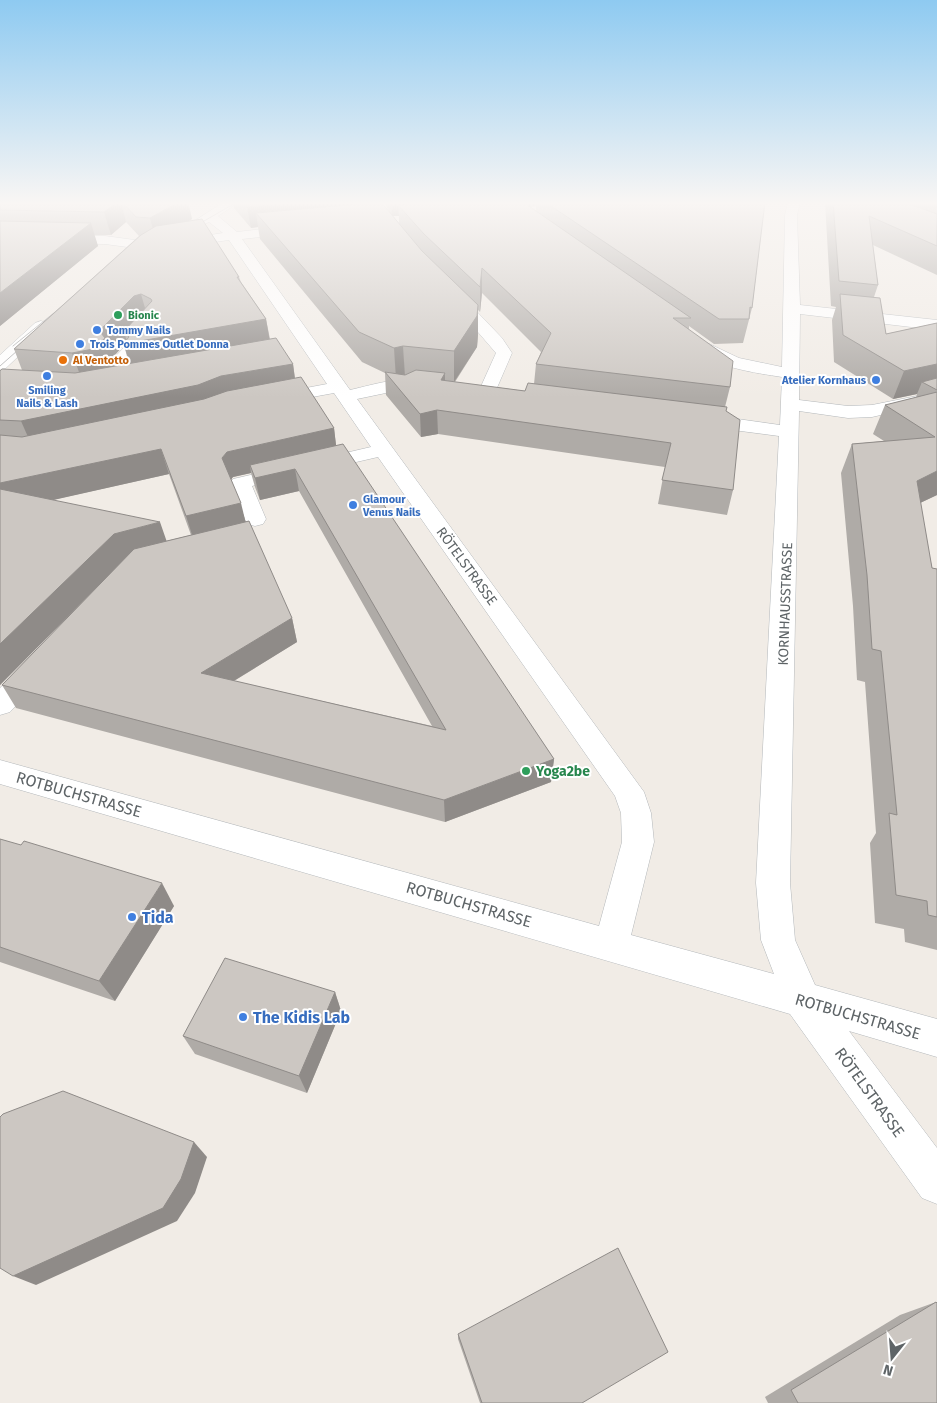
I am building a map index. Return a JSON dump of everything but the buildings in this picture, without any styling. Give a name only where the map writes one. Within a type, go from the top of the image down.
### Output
[{"type":"street","name":"RÖTELSTRASSE","points":[[251,267],[303,350],[342,391],[629,792],[636,813],[638,842],[611,945]]},
{"type":"street","name":"KORNHAUSSTRASSE","points":[[792,267],[790,432],[773,883],[778,940],[803,1000]]},
{"type":"street","points":[[441,283],[496,341],[504,354],[487,393]]},
{"type":"street","points":[[792,309],[937,325]]},
{"type":"street","points":[[0,364],[55,314]]},
{"type":"street","points":[[138,380],[100,387],[127,366],[120,362],[150,329]]},
{"type":"street","points":[[687,335],[719,358],[743,367],[791,373]]},
{"type":"street","points":[[255,403],[405,384],[442,387]]},
{"type":"street","points":[[790,404],[848,412],[872,411],[936,398]]},
{"type":"street","points":[[686,418],[790,432]]},
{"type":"street","points":[[255,519],[240,483],[384,450]]},
{"type":"street","points":[[0,705],[53,649]]},
{"type":"street","name":"ROTBUCHSTRASSE","points":[[0,772],[937,1038]]},
{"type":"street","name":"RÖTELSTRASSE","points":[[803,1000],[937,1183]]},
{"type":"tram line","points":[[13,346],[81,291]]},
{"type":"tram line","points":[[0,366],[26,343]]},
{"type":"place","name":"Bionic","points":[[118,315]]},
{"type":"place","name":"Tommy Nails","points":[[97,330]]},
{"type":"place","name":"Trois Pommes Outlet Donna","points":[[80,344]]},
{"type":"place","name":"Al Ventotto","points":[[63,360]]},
{"type":"place","name":"Smiling Nails & Lash","points":[[47,376]]},
{"type":"place","name":"Atelier Kornhaus","points":[[876,380]]},
{"type":"place","name":"Glamour Venus Nails","points":[[353,505]]},
{"type":"place","name":"Yoga2be","points":[[526,771]]},
{"type":"place","name":"Tida","points":[[132,917]]},
{"type":"place","name":"The Kidis Lab","points":[[243,1017]]}]
